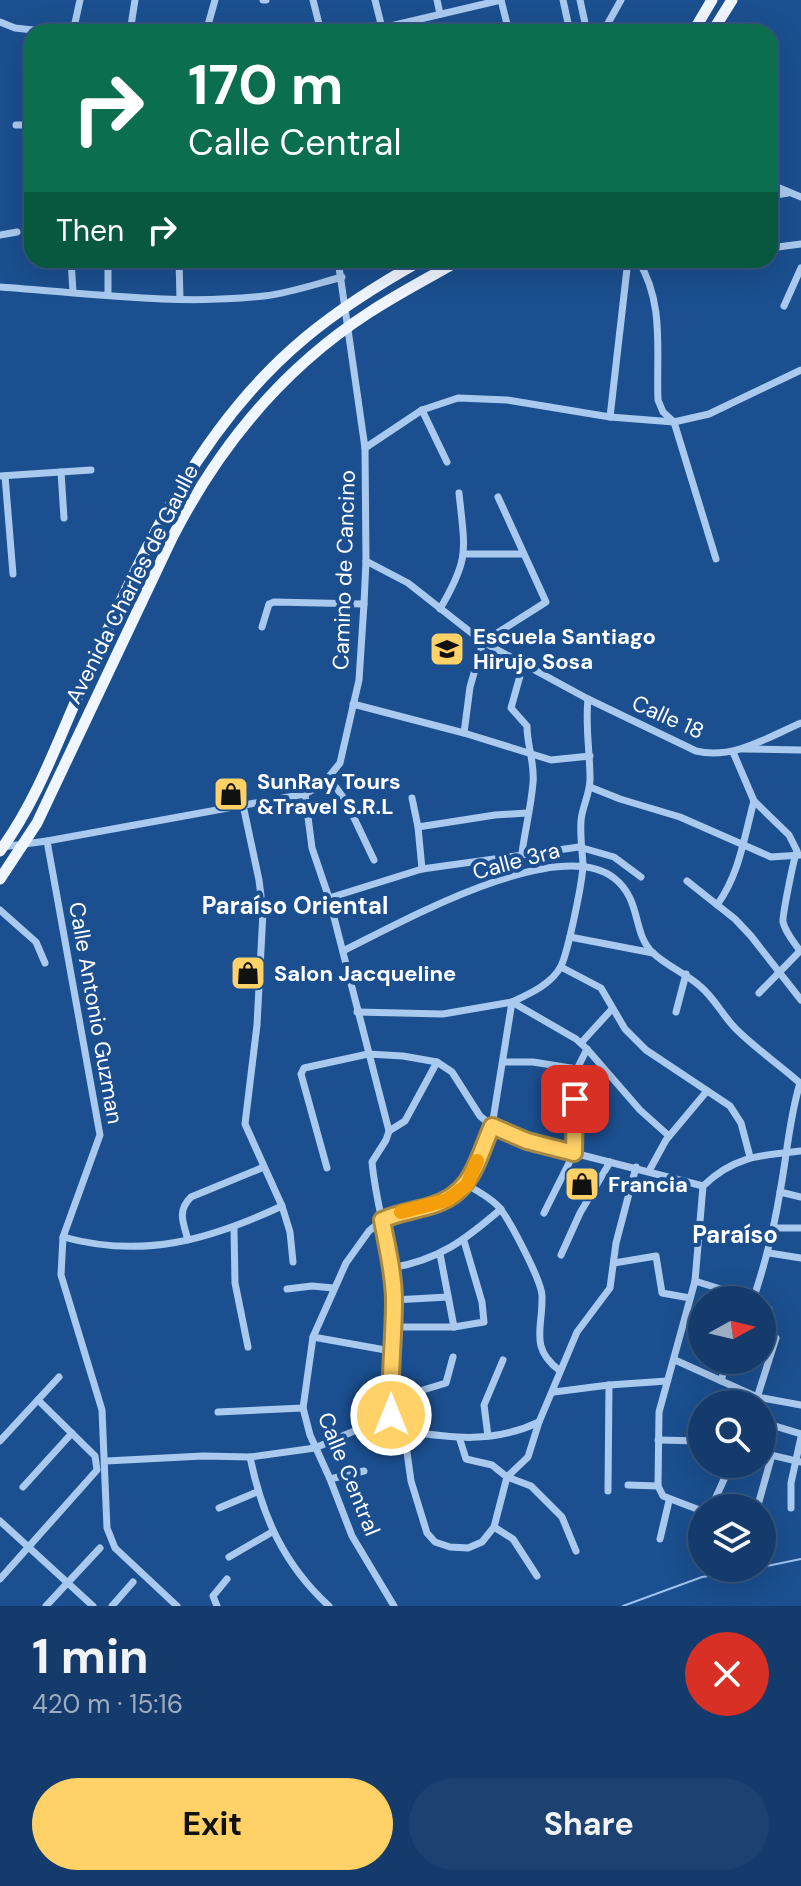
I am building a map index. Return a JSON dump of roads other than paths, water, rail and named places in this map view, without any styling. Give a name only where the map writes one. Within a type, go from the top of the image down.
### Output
[{"type":"main road","points":[[698,24],[712,0]]},
{"type":"main road","points":[[717,24],[732,0]]},
{"type":"main road","name":"Avenida Charles de Gaulle","points":[[1,848],[28,805],[146,548],[195,461],[222,424],[261,380],[306,337],[345,307],[409,268]]},
{"type":"main road","name":"Avenida Charles de Gaulle","points":[[0,879],[24,844],[58,781],[172,538],[205,478],[251,415],[283,381],[349,326],[447,268]]},
{"type":"street","points":[[75,24],[80,0]]},
{"type":"street","points":[[131,24],[135,0]]},
{"type":"street","points":[[208,24],[215,0]]},
{"type":"street","points":[[313,0],[319,24]]},
{"type":"street","points":[[375,0],[381,24]]},
{"type":"street","points":[[437,0],[440,14]]},
{"type":"street","points":[[399,24],[501,0],[507,24]]},
{"type":"street","points":[[563,0],[568,24]]},
{"type":"street","points":[[580,0],[585,24]]},
{"type":"street","points":[[608,24],[621,0]]},
{"type":"street","points":[[0,22],[24,29]]},
{"type":"street","points":[[16,125],[24,125]]},
{"type":"street","points":[[778,187],[801,197]]},
{"type":"street","points":[[778,194],[790,192]]},
{"type":"street","points":[[0,235],[17,232]]},
{"type":"street","points":[[778,247],[801,244]]},
{"type":"street","points":[[72,268],[73,292]]},
{"type":"street","points":[[108,268],[108,295]]},
{"type":"street","points":[[179,268],[180,299]]},
{"type":"street","name":"Camino de Cancino","points":[[329,778],[340,763],[359,680],[366,561],[365,448],[340,268]]},
{"type":"street","points":[[610,417],[627,268]]},
{"type":"street","points":[[627,271],[643,268],[653,291],[658,312],[658,400],[663,412],[674,422],[716,559]]},
{"type":"street","points":[[784,306],[801,268]]},
{"type":"street","points":[[0,287],[180,299],[265,296],[342,277]]},
{"type":"street","points":[[365,448],[422,410],[458,398],[483,398],[610,417],[674,422],[709,414],[801,370]]},
{"type":"street","points":[[422,410],[447,462]]},
{"type":"street","points":[[13,574],[3,476],[91,470]]},
{"type":"street","points":[[61,472],[64,518]]},
{"type":"street","points":[[440,609],[459,578],[466,554],[459,493]]},
{"type":"street","points":[[464,733],[470,687],[483,642],[546,602],[498,497]]},
{"type":"street","points":[[466,554],[523,554]]},
{"type":"street","name":"Calle 18","points":[[366,561],[408,583],[483,642],[588,699],[696,751],[713,755],[737,750],[801,723]]},
{"type":"street","points":[[262,627],[269,604],[274,602],[364,604]]},
{"type":"street","points":[[522,853],[533,782],[532,756],[527,746],[527,726],[511,708],[523,665]]},
{"type":"street","points":[[357,1012],[443,1014],[512,1002],[548,982],[561,967],[570,937],[583,865],[579,847],[581,816],[590,787],[586,718],[588,699]]},
{"type":"street","points":[[353,704],[464,733],[532,756],[551,760],[590,756]]},
{"type":"street","points":[[759,993],[800,950],[783,925],[782,917],[798,856],[789,835],[754,801],[737,750],[801,750]]},
{"type":"street","points":[[1,848],[305,794],[329,778],[346,801],[374,860]]},
{"type":"street","points":[[590,787],[680,817],[771,857],[798,856]]},
{"type":"street","points":[[305,794],[312,848],[329,898],[389,1131]]},
{"type":"street","points":[[412,798],[422,869]]},
{"type":"street","points":[[717,905],[733,879],[754,801]]},
{"type":"street","points":[[243,805],[263,912],[257,1025],[245,1124],[282,1206],[290,1232],[293,1262]]},
{"type":"street","points":[[418,827],[527,813]]},
{"type":"street","name":"Calle Antonio Guzman","points":[[47,841],[100,1135],[63,1237],[61,1275],[102,1410],[107,1528],[115,1548],[177,1606]]},
{"type":"street","points":[[329,898],[422,869],[579,847],[614,857],[641,877]]},
{"type":"street","name":"Calle 3ra","points":[[343,951],[439,904],[492,883],[551,867],[583,865],[600,870],[616,880],[629,895],[634,902],[645,944],[653,953]]},
{"type":"street","points":[[687,881],[751,936],[801,1000]]},
{"type":"street","points":[[0,910],[36,942],[45,963]]},
{"type":"street","points":[[570,937],[653,953],[703,988],[735,1028],[801,1084],[790,1116],[769,1253],[758,1286]]},
{"type":"street","points":[[561,967],[601,988],[625,1029],[646,1050],[730,1106],[741,1123],[750,1157]]},
{"type":"street","points":[[676,1012],[686,974]]},
{"type":"street","points":[[512,1002],[584,1046],[640,1110],[669,1136]]},
{"type":"street","points":[[512,1002],[492,1126],[467,1185],[501,1209],[540,1286],[539,1333],[545,1359],[559,1370]]},
{"type":"street","points":[[544,1213],[574,1153],[577,1069],[584,1046],[612,1009]]},
{"type":"street","points":[[327,1168],[301,1074],[304,1068],[368,1054],[437,1062],[452,1072],[480,1116],[492,1126],[527,1141],[703,1186]]},
{"type":"street","points":[[437,1062],[405,1121],[389,1131],[372,1162],[394,1300],[391,1415],[404,1431],[418,1510],[427,1533],[435,1542],[468,1548],[482,1542],[494,1527],[507,1477],[528,1457],[539,1422],[554,1392],[559,1370],[577,1332],[610,1288],[616,1243],[636,1167]]},
{"type":"street","points":[[503,1062],[533,1062],[577,1069]]},
{"type":"street","points":[[649,1171],[669,1136],[707,1091]]},
{"type":"street","points":[[694,1286],[703,1186],[716,1174],[750,1157],[801,1151]]},
{"type":"street","points":[[561,1255],[580,1213],[610,1162]]},
{"type":"street","points":[[188,1240],[180,1215],[191,1197],[264,1167]]},
{"type":"street","name":"Calle Central","points":[[394,1606],[352,1536],[315,1448],[303,1408],[313,1337],[333,1288],[360,1242],[382,1220],[447,1200],[467,1185]]},
{"type":"street","points":[[780,1192],[801,1197]]},
{"type":"street","points":[[63,1237],[96,1246],[159,1247],[234,1229],[282,1206]]},
{"type":"street","points":[[391,1268],[440,1254],[464,1241],[501,1209]]},
{"type":"street","points":[[773,1228],[801,1228]]},
{"type":"street","points":[[234,1229],[235,1283],[248,1347]]},
{"type":"street","points":[[392,1327],[454,1327],[484,1322],[482,1302],[464,1241]]},
{"type":"street","points":[[769,1253],[801,1258]]},
{"type":"street","points":[[440,1254],[454,1327]]},
{"type":"street","points":[[614,1263],[656,1256],[662,1293],[688,1298]]},
{"type":"street","points":[[695,1281],[706,1286]]},
{"type":"street","points":[[287,1289],[312,1286],[333,1288]]},
{"type":"street","points":[[394,1300],[448,1297]]},
{"type":"street","points":[[688,1306],[659,1412],[658,1440],[658,1486],[669,1501],[688,1507]]},
{"type":"street","points":[[313,1337],[391,1351]]},
{"type":"street","points":[[390,1400],[446,1383],[453,1357]]},
{"type":"street","points":[[488,1436],[484,1405],[503,1360]]},
{"type":"street","points":[[675,1360],[738,1390]]},
{"type":"street","points":[[721,1381],[723,1374]]},
{"type":"street","points":[[0,1441],[59,1377]]},
{"type":"street","points":[[554,1392],[667,1381]]},
{"type":"street","points":[[608,1491],[609,1385]]},
{"type":"street","points":[[0,1579],[97,1470],[95,1456],[38,1400]]},
{"type":"street","points":[[776,1402],[801,1405]]},
{"type":"street","points":[[218,1412],[303,1408]]},
{"type":"street","points":[[106,1461],[250,1457],[315,1448],[391,1415]]},
{"type":"street","points":[[404,1431],[460,1440],[525,1429],[539,1422]]},
{"type":"street","points":[[776,1427],[801,1436],[791,1508]]},
{"type":"street","points":[[23,1487],[72,1433]]},
{"type":"street","points":[[460,1440],[466,1459],[492,1465],[507,1477],[531,1486],[546,1500],[562,1517],[576,1551]]},
{"type":"street","points":[[658,1440],[688,1441]]},
{"type":"street","points":[[776,1456],[798,1462]]},
{"type":"street","points":[[250,1457],[257,1492],[272,1532],[293,1568],[329,1606]]},
{"type":"street","points":[[330,1479],[364,1471]]},
{"type":"street","points":[[628,1485],[658,1486]]},
{"type":"street","points":[[219,1508],[257,1492]]},
{"type":"street","points":[[660,1539],[669,1501]]},
{"type":"street","points":[[0,1521],[93,1606]]},
{"type":"street","points":[[494,1527],[513,1539],[537,1576]]},
{"type":"street","points":[[229,1557],[272,1532]]},
{"type":"street","points":[[46,1606],[100,1548]]},
{"type":"street","points":[[217,1606],[213,1596],[227,1579]]},
{"type":"street","points":[[112,1606],[133,1582]]},
{"type":"waterway","points":[[776,1564],[801,1559]]},
{"type":"waterway","points":[[623,1606],[688,1582]]},
{"type":"place","name":"Escuela Santiago Hirujo Sosa","points":[[447,649]]},
{"type":"place","name":"SunRay Tours &Travel S.R.L","points":[[231,794]]},
{"type":"place","name":"Salon Jacqueline","points":[[248,973]]},
{"type":"place","name":"Francia","points":[[582,1184]]},
{"type":"district","name":"Paraíso Oriental","points":[[295,905]]},
{"type":"district","name":"Paraíso","points":[[735,1234]]}]
